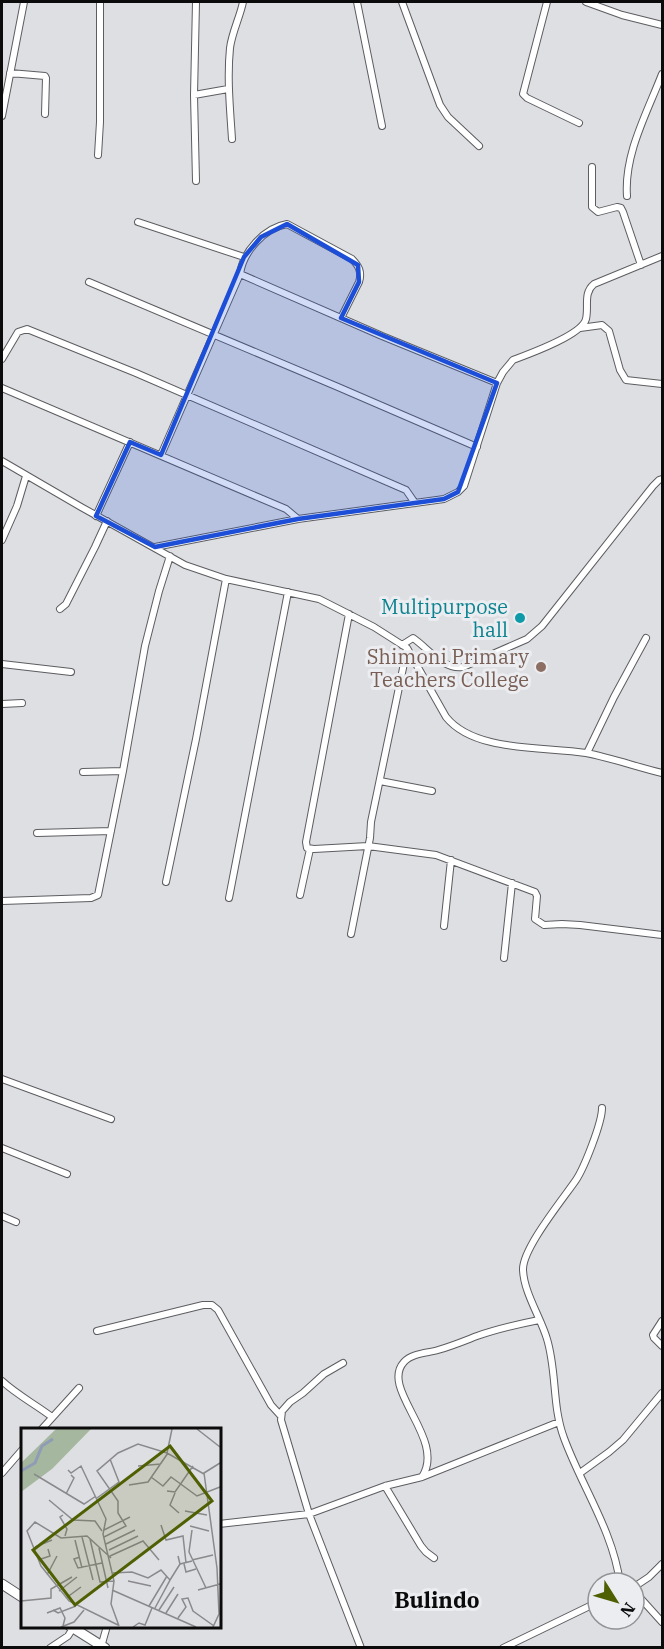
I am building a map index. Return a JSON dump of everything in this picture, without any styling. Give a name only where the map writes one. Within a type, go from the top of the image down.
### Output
[{"type":"main road","points":[[2,1584],[21,1596]]},
{"type":"main road","points":[[73,1628],[103,1647]]},
{"type":"street","points":[[2,116],[24,2]]},
{"type":"street","points":[[98,154],[100,2]]},
{"type":"street","points":[[196,2],[194,95],[196,182]]},
{"type":"street","points":[[232,139],[228,89],[230,46],[243,2]]},
{"type":"street","points":[[357,2],[382,126]]},
{"type":"street","points":[[402,2],[440,105],[448,117],[479,146]]},
{"type":"street","points":[[547,2],[523,94],[579,123]]},
{"type":"street","points":[[586,2],[613,12],[663,25]]},
{"type":"street","points":[[10,73],[45,76],[45,114]]},
{"type":"street","points":[[627,196],[627,173],[634,147],[663,74]]},
{"type":"street","points":[[194,95],[228,89]]},
{"type":"street","points":[[592,167],[592,207],[598,212],[621,208],[641,264]]},
{"type":"street","points":[[138,222],[244,256]]},
{"type":"street","points":[[161,456],[240,274],[244,256],[261,237],[278,227],[287,225],[358,265],[361,276],[353,297],[341,318]]},
{"type":"street","points":[[155,547],[298,519],[444,499],[458,492],[464,486],[497,383],[513,360],[567,337],[580,328],[586,319],[587,296],[591,286],[663,256]]},
{"type":"street","points":[[240,274],[497,383]]},
{"type":"street","points":[[89,282],[477,447]]},
{"type":"street","points":[[580,328],[602,325],[609,331],[620,370],[626,380],[663,384]]},
{"type":"street","points":[[2,359],[18,332],[27,329],[187,395],[406,490],[415,503]]},
{"type":"street","points":[[2,388],[286,509],[298,519]]},
{"type":"street","points":[[96,516],[130,442]]},
{"type":"street","points":[[2,461],[186,565],[226,579],[319,598],[404,646],[446,717],[464,732],[484,740],[504,744],[587,753],[663,773]]},
{"type":"street","points":[[2,540],[17,507],[26,476]]},
{"type":"street","points":[[351,934],[404,646],[413,638],[446,665],[463,668],[526,639],[542,626],[653,486],[658,480],[663,479]]},
{"type":"street","points":[[60,609],[66,604],[106,521]]},
{"type":"street","points":[[2,901],[97,897],[123,771],[145,646],[170,556]]},
{"type":"street","points":[[166,882],[226,579]]},
{"type":"street","points":[[230,898],[288,592]]},
{"type":"street","points":[[349,614],[305,845],[310,849],[368,846],[435,855],[535,892],[537,896],[535,919],[544,926],[580,925],[663,935]]},
{"type":"street","points":[[587,753],[646,638]]},
{"type":"street","points":[[2,664],[71,672]]},
{"type":"street","points":[[2,704],[22,703]]},
{"type":"street","points":[[83,772],[123,771]]},
{"type":"street","points":[[380,781],[432,790]]},
{"type":"street","points":[[37,833],[111,831]]},
{"type":"street","points":[[300,895],[310,849]]},
{"type":"street","points":[[444,926],[451,860]]},
{"type":"street","points":[[504,958],[512,883]]},
{"type":"street","points":[[2,1079],[111,1119]]},
{"type":"street","points":[[602,1108],[600,1123],[578,1178],[546,1221],[524,1263],[524,1277],[551,1355],[555,1406],[563,1437],[608,1539],[617,1571]]},
{"type":"street","points":[[2,1148],[68,1174]]},
{"type":"street","points":[[2,1216],[16,1222]]},
{"type":"street","points":[[97,1331],[203,1305],[212,1305],[218,1310],[271,1405],[281,1416]]},
{"type":"street","points":[[422,1477],[427,1467],[428,1455],[425,1442],[399,1381],[398,1375],[402,1364],[412,1356],[437,1351],[508,1327],[539,1320]]},
{"type":"street","points":[[663,1321],[653,1335],[663,1346]]},
{"type":"street","points":[[343,1363],[324,1374],[290,1402],[285,1407],[281,1420],[309,1514],[361,1647]]},
{"type":"street","points":[[2,1382],[16,1394],[52,1417]]},
{"type":"street","points":[[43,1428],[80,1388]]},
{"type":"street","points":[[580,1473],[623,1440],[663,1393]]},
{"type":"street","points":[[220,1524],[309,1514],[386,1486],[422,1477],[559,1422]]},
{"type":"street","points":[[2,1473],[21,1451]]},
{"type":"street","points":[[386,1486],[421,1546],[434,1558]]},
{"type":"street","points":[[646,1579],[663,1564]]},
{"type":"street","points":[[646,1604],[663,1622]]},
{"type":"street","points":[[503,1647],[586,1608]]},
{"type":"street","points":[[50,1647],[64,1639],[70,1628]]},
{"type":"street","points":[[103,1647],[107,1628]]},
{"type":"highlighted area","points":[[287,224],[358,265],[359,282],[341,318],[497,383],[458,492],[444,499],[298,519],[155,547],[96,516],[130,442],[161,455],[244,257],[261,237]]},
{"type":"place","name":"Multipurpose hall","points":[[520,618]]},
{"type":"place","name":"Shimoni Primary Teachers College","points":[[541,667]]},
{"type":"district","name":"Bulindo","points":[[437,1599]]}]
